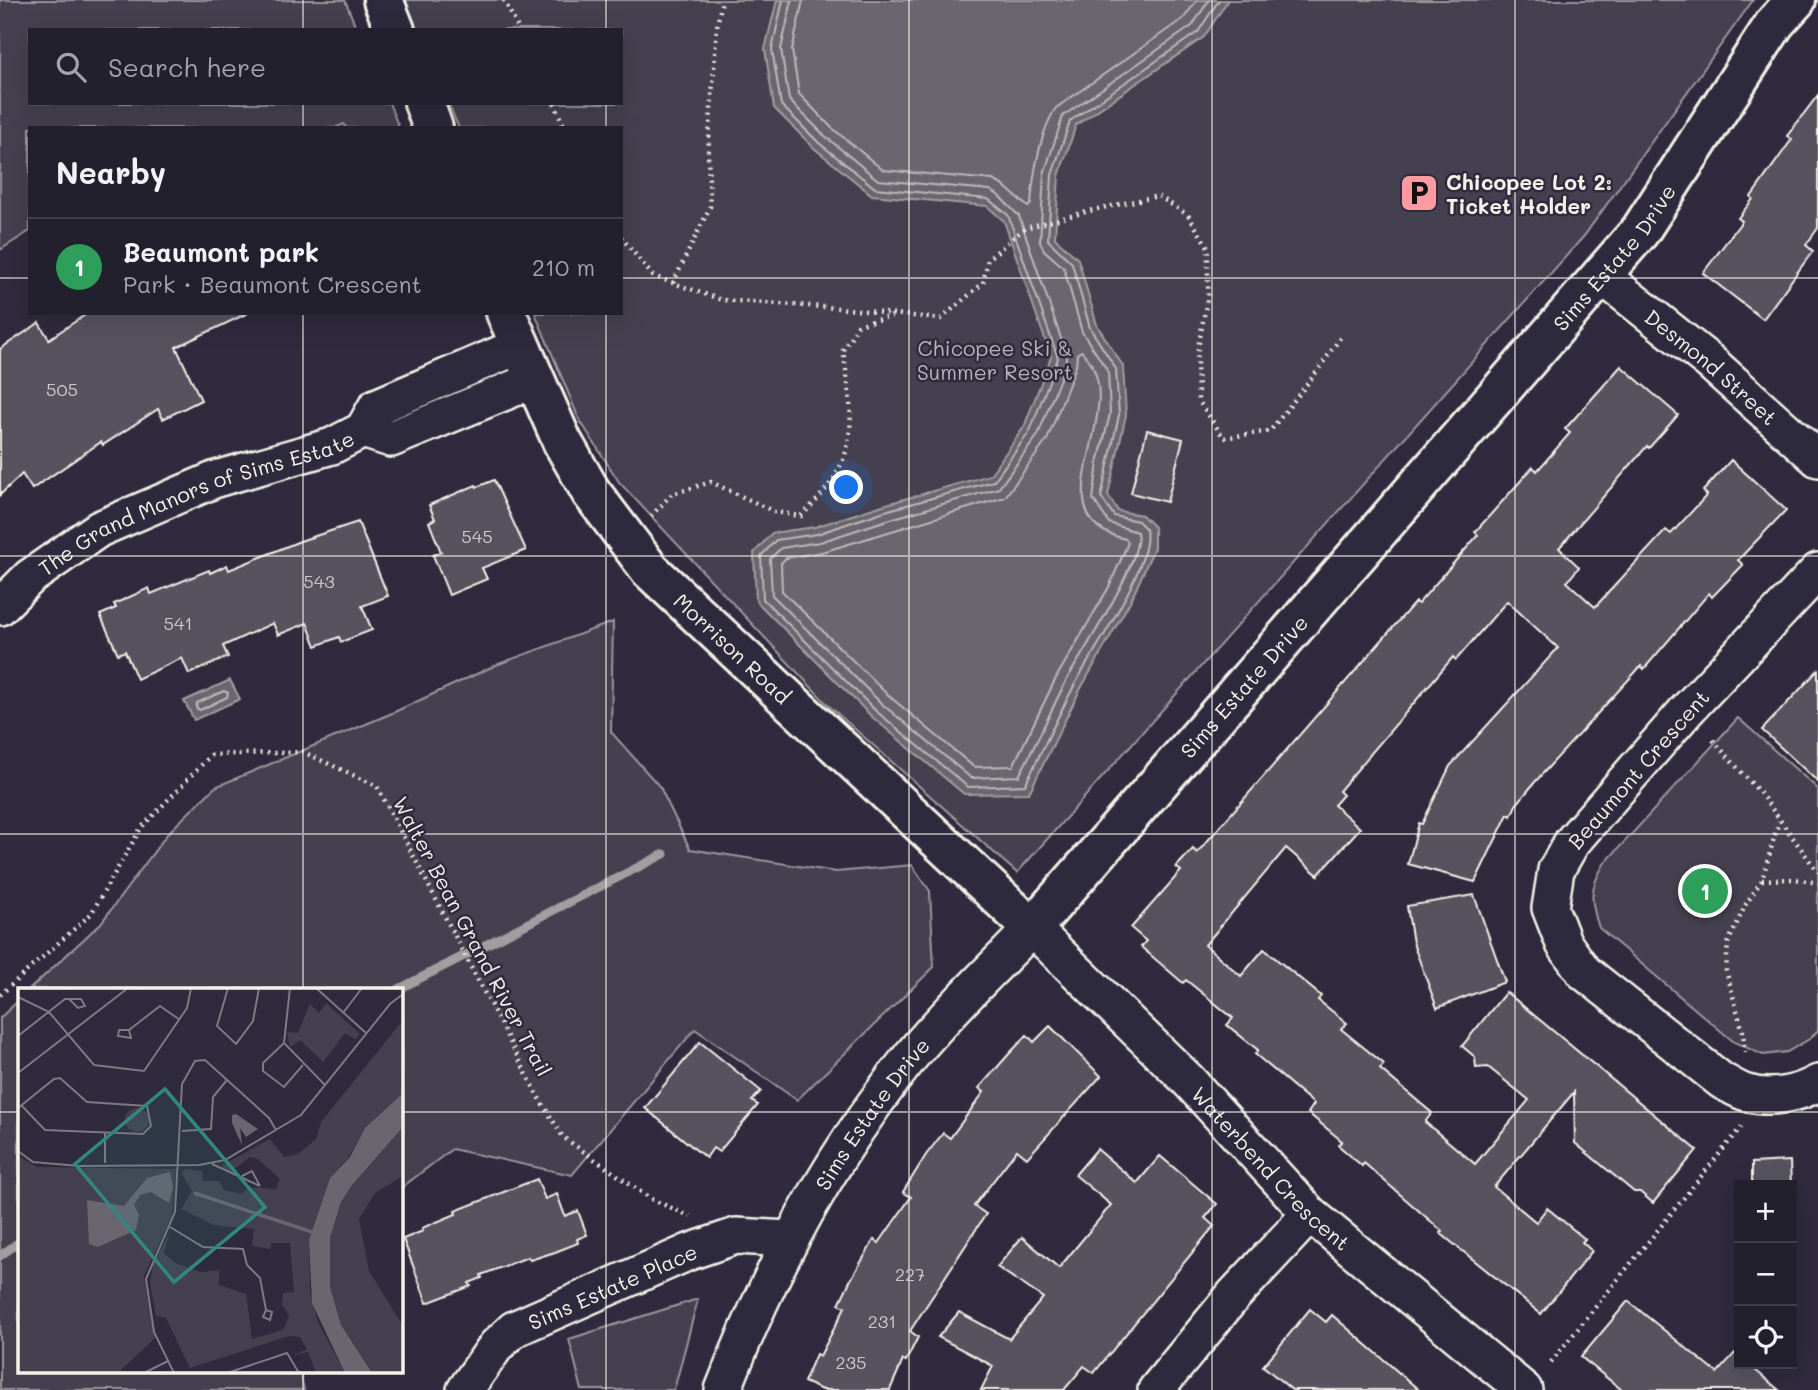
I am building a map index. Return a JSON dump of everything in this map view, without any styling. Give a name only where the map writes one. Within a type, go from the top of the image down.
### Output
[{"type":"street","points":[[383,0],[394,28]]},
{"type":"street","name":"Sims Estate Drive","points":[[723,1390],[759,1302],[789,1239],[836,1159],[912,1055],[1032,928],[1640,231],[1775,23],[1796,0]]},
{"type":"street","points":[[425,105],[432,126]]},
{"type":"street","name":"Desmond Street","points":[[1602,276],[1710,362],[1818,459]]},
{"type":"street","name":"Morrison Road","points":[[513,330],[562,441],[591,492],[650,570],[1032,928]]},
{"type":"street","name":"The Grand Manors of Sims Estate","points":[[0,607],[30,577],[99,529],[216,479],[332,446],[363,430],[376,407],[513,330]]},
{"type":"street","name":"The Grand Manors of Sims Estate","points":[[363,430],[391,439],[534,380]]},
{"type":"street","name":"Beaumont Crescent","points":[[1818,570],[1686,711],[1572,842],[1556,870],[1550,908],[1564,944],[1584,972],[1722,1082],[1746,1093],[1766,1096],[1805,1091],[1818,1083]]},
{"type":"street","name":"Waterbend Crescent","points":[[1032,928],[1188,1080],[1310,1214],[1524,1390]]},
{"type":"street","points":[[1156,1390],[1234,1295],[1310,1214]]},
{"type":"street","name":"Sims Estate Place","points":[[465,1390],[496,1346],[514,1329],[689,1252],[736,1236],[789,1239]]},
{"type":"path","points":[[505,0],[518,28]]},
{"type":"path","points":[[673,283],[710,206],[708,152],[717,26],[722,0]]},
{"type":"path","points":[[555,105],[564,126]]},
{"type":"path","points":[[623,239],[653,276],[722,300],[838,308],[940,319],[983,283],[988,259],[1025,228],[1093,209],[1158,196],[1188,215],[1208,247],[1208,295],[1197,353],[1198,400],[1224,438],[1270,431],[1342,335]]},
{"type":"path","points":[[650,518],[672,494],[711,482],[775,512],[801,516],[837,476],[850,441],[850,393],[843,350],[858,326],[896,314]]},
{"type":"path","points":[[1713,740],[1760,794],[1818,872]]},
{"type":"path","name":"Walter Bean Grand River Trail","points":[[0,995],[90,914],[142,828],[211,755],[303,752],[377,786],[563,1137],[652,1199],[736,1236]]},
{"type":"path","points":[[1745,1053],[1743,1032],[1726,971],[1728,943],[1745,904],[1762,880],[1779,821]]},
{"type":"path","points":[[1762,880],[1795,879],[1818,883]]},
{"type":"path","points":[[1551,1362],[1766,1096]]},
{"type":"green space","points":[[0,0],[345,0],[356,28],[28,28],[28,105],[390,105],[398,126],[28,126],[28,232],[0,250]]},
{"type":"green space","name":"Chicopee Ski & Summer Resort","points":[[399,0],[1753,0],[1584,236],[1017,873],[829,706],[619,482],[579,419],[536,315],[623,315],[623,126],[458,126],[449,105],[623,105],[623,28],[413,28]]},
{"type":"green space","points":[[613,622],[611,732],[660,787],[690,849],[836,872],[912,865],[930,891],[934,967],[797,1100],[695,1029],[572,1175],[452,1149],[402,1187],[402,988],[31,988],[101,923],[168,833],[215,787],[390,714],[496,665]]},
{"type":"green space","points":[[1738,718],[1818,789],[1818,1030],[1811,1038],[1787,1052],[1763,1055],[1734,1042],[1599,928],[1592,895],[1604,864]]},
{"type":"green space","points":[[18,1001],[18,1372],[300,1372],[304,1390],[0,1390],[0,1018]]},
{"type":"green space","points":[[698,1299],[674,1390],[582,1390],[569,1339]]},
{"type":"water","points":[[777,0],[1228,0],[1204,37],[1076,125],[1059,176],[1055,238],[1078,259],[1097,325],[1123,366],[1126,415],[1108,495],[1118,511],[1142,515],[1154,527],[1154,548],[1132,598],[1080,690],[1029,793],[964,794],[871,716],[756,601],[754,553],[772,533],[815,527],[990,475],[1024,427],[1051,357],[1004,221],[987,206],[872,195],[814,148],[774,108],[765,49]]},
{"type":"water","points":[[230,680],[240,699],[194,720],[184,701]]},
{"type":"building","points":[[1818,95],[1818,228],[1806,245],[1813,251],[1763,319],[1703,273],[1742,221],[1738,218],[1792,139],[1787,136]]},
{"type":"building","points":[[85,315],[244,315],[176,347],[201,400],[163,419],[158,409],[103,445],[101,442],[32,489],[22,474],[0,495],[0,349],[39,323],[49,339]]},
{"type":"building","points":[[1621,366],[1678,415],[1649,448],[1647,446],[1559,548],[1579,567],[1567,582],[1595,607],[1666,530],[1671,534],[1707,495],[1703,491],[1731,460],[1786,510],[1738,560],[1743,565],[1712,597],[1709,593],[1644,669],[1641,666],[1535,782],[1516,805],[1511,816],[1508,814],[1475,882],[1408,864],[1419,823],[1422,824],[1450,766],[1558,648],[1507,601],[1456,660],[1453,657],[1339,791],[1343,795],[1334,805],[1360,828],[1318,875],[1286,848],[1205,945],[1241,976],[1264,949],[1321,996],[1318,1000],[1347,1023],[1341,1029],[1384,1064],[1380,1069],[1432,1113],[1425,1122],[1475,1164],[1529,1100],[1488,1067],[1476,1068],[1475,1057],[1462,1046],[1506,992],[1697,1150],[1653,1203],[1640,1192],[1634,1192],[1575,1143],[1574,1092],[1494,1187],[1536,1222],[1547,1208],[1585,1239],[1582,1242],[1592,1251],[1541,1314],[1440,1233],[1442,1231],[1364,1163],[1362,1166],[1338,1145],[1342,1141],[1308,1113],[1314,1104],[1255,1054],[1258,1050],[1227,1025],[1233,1018],[1186,980],[1183,983],[1141,947],[1146,941],[1131,928],[1181,871],[1176,867],[1193,849],[1197,853],[1415,602],[1418,604],[1478,535],[1475,532],[1533,467],[1537,471],[1570,433],[1565,429]]},
{"type":"building","points":[[1147,430],[1183,439],[1167,502],[1131,493]]},
{"type":"building","points":[[494,480],[526,550],[482,568],[487,579],[449,595],[433,555],[441,552],[429,522],[435,519],[429,505]]},
{"type":"building","points":[[358,522],[388,596],[362,606],[372,630],[341,642],[339,637],[316,646],[307,623],[278,635],[273,623],[223,646],[228,657],[189,674],[182,658],[137,679],[125,651],[118,654],[100,615],[116,608],[114,604],[149,588],[151,594],[209,570],[210,573],[227,565],[229,570],[300,541]]},
{"type":"building","points":[[1818,670],[1818,782],[1762,730]]},
{"type":"building","points":[[1474,895],[1505,982],[1437,1008],[1413,943],[1407,906]]},
{"type":"building","points":[[1050,1026],[1101,1076],[1027,1158],[1017,1150],[974,1206],[986,1214],[910,1331],[918,1337],[906,1361],[903,1360],[890,1390],[822,1390],[804,1382],[816,1354],[820,1356],[845,1307],[839,1304],[850,1281],[874,1240],[879,1243],[911,1197],[903,1192],[926,1155],[943,1133],[950,1138],[984,1092],[979,1088],[1027,1035],[1034,1042]]},
{"type":"building","points":[[700,1042],[761,1091],[752,1101],[758,1105],[719,1152],[713,1148],[706,1158],[645,1108]]},
{"type":"building","points":[[1097,1149],[1137,1183],[1160,1156],[1217,1204],[1205,1218],[1214,1226],[1094,1373],[1084,1366],[1064,1390],[981,1390],[993,1366],[938,1337],[959,1312],[1009,1339],[1043,1298],[997,1267],[1022,1237],[1059,1268],[1111,1205],[1075,1175]]},
{"type":"building","points":[[1790,1161],[1791,1180],[1752,1180],[1752,1163]]},
{"type":"building","points":[[537,1179],[545,1199],[557,1194],[565,1216],[578,1211],[587,1235],[577,1239],[578,1243],[555,1252],[530,1260],[528,1257],[481,1275],[482,1278],[469,1283],[471,1286],[427,1303],[403,1239],[456,1214],[455,1211]]},
{"type":"building","points":[[1628,1301],[1717,1373],[1734,1354],[1734,1369],[1754,1369],[1779,1390],[1622,1390],[1581,1357]]},
{"type":"building","points":[[1310,1309],[1326,1322],[1332,1315],[1419,1390],[1292,1390],[1263,1366]]},
{"type":"waterway","points":[[401,988],[664,854]]},
{"type":"waterway","points":[[0,1256],[18,1243]]},
{"type":"place","name":"Chicopee Lot 2: Ticket Holder","points":[[1419,193]]},
{"type":"place","name":"Beaumont park","points":[[1705,891]]}]
